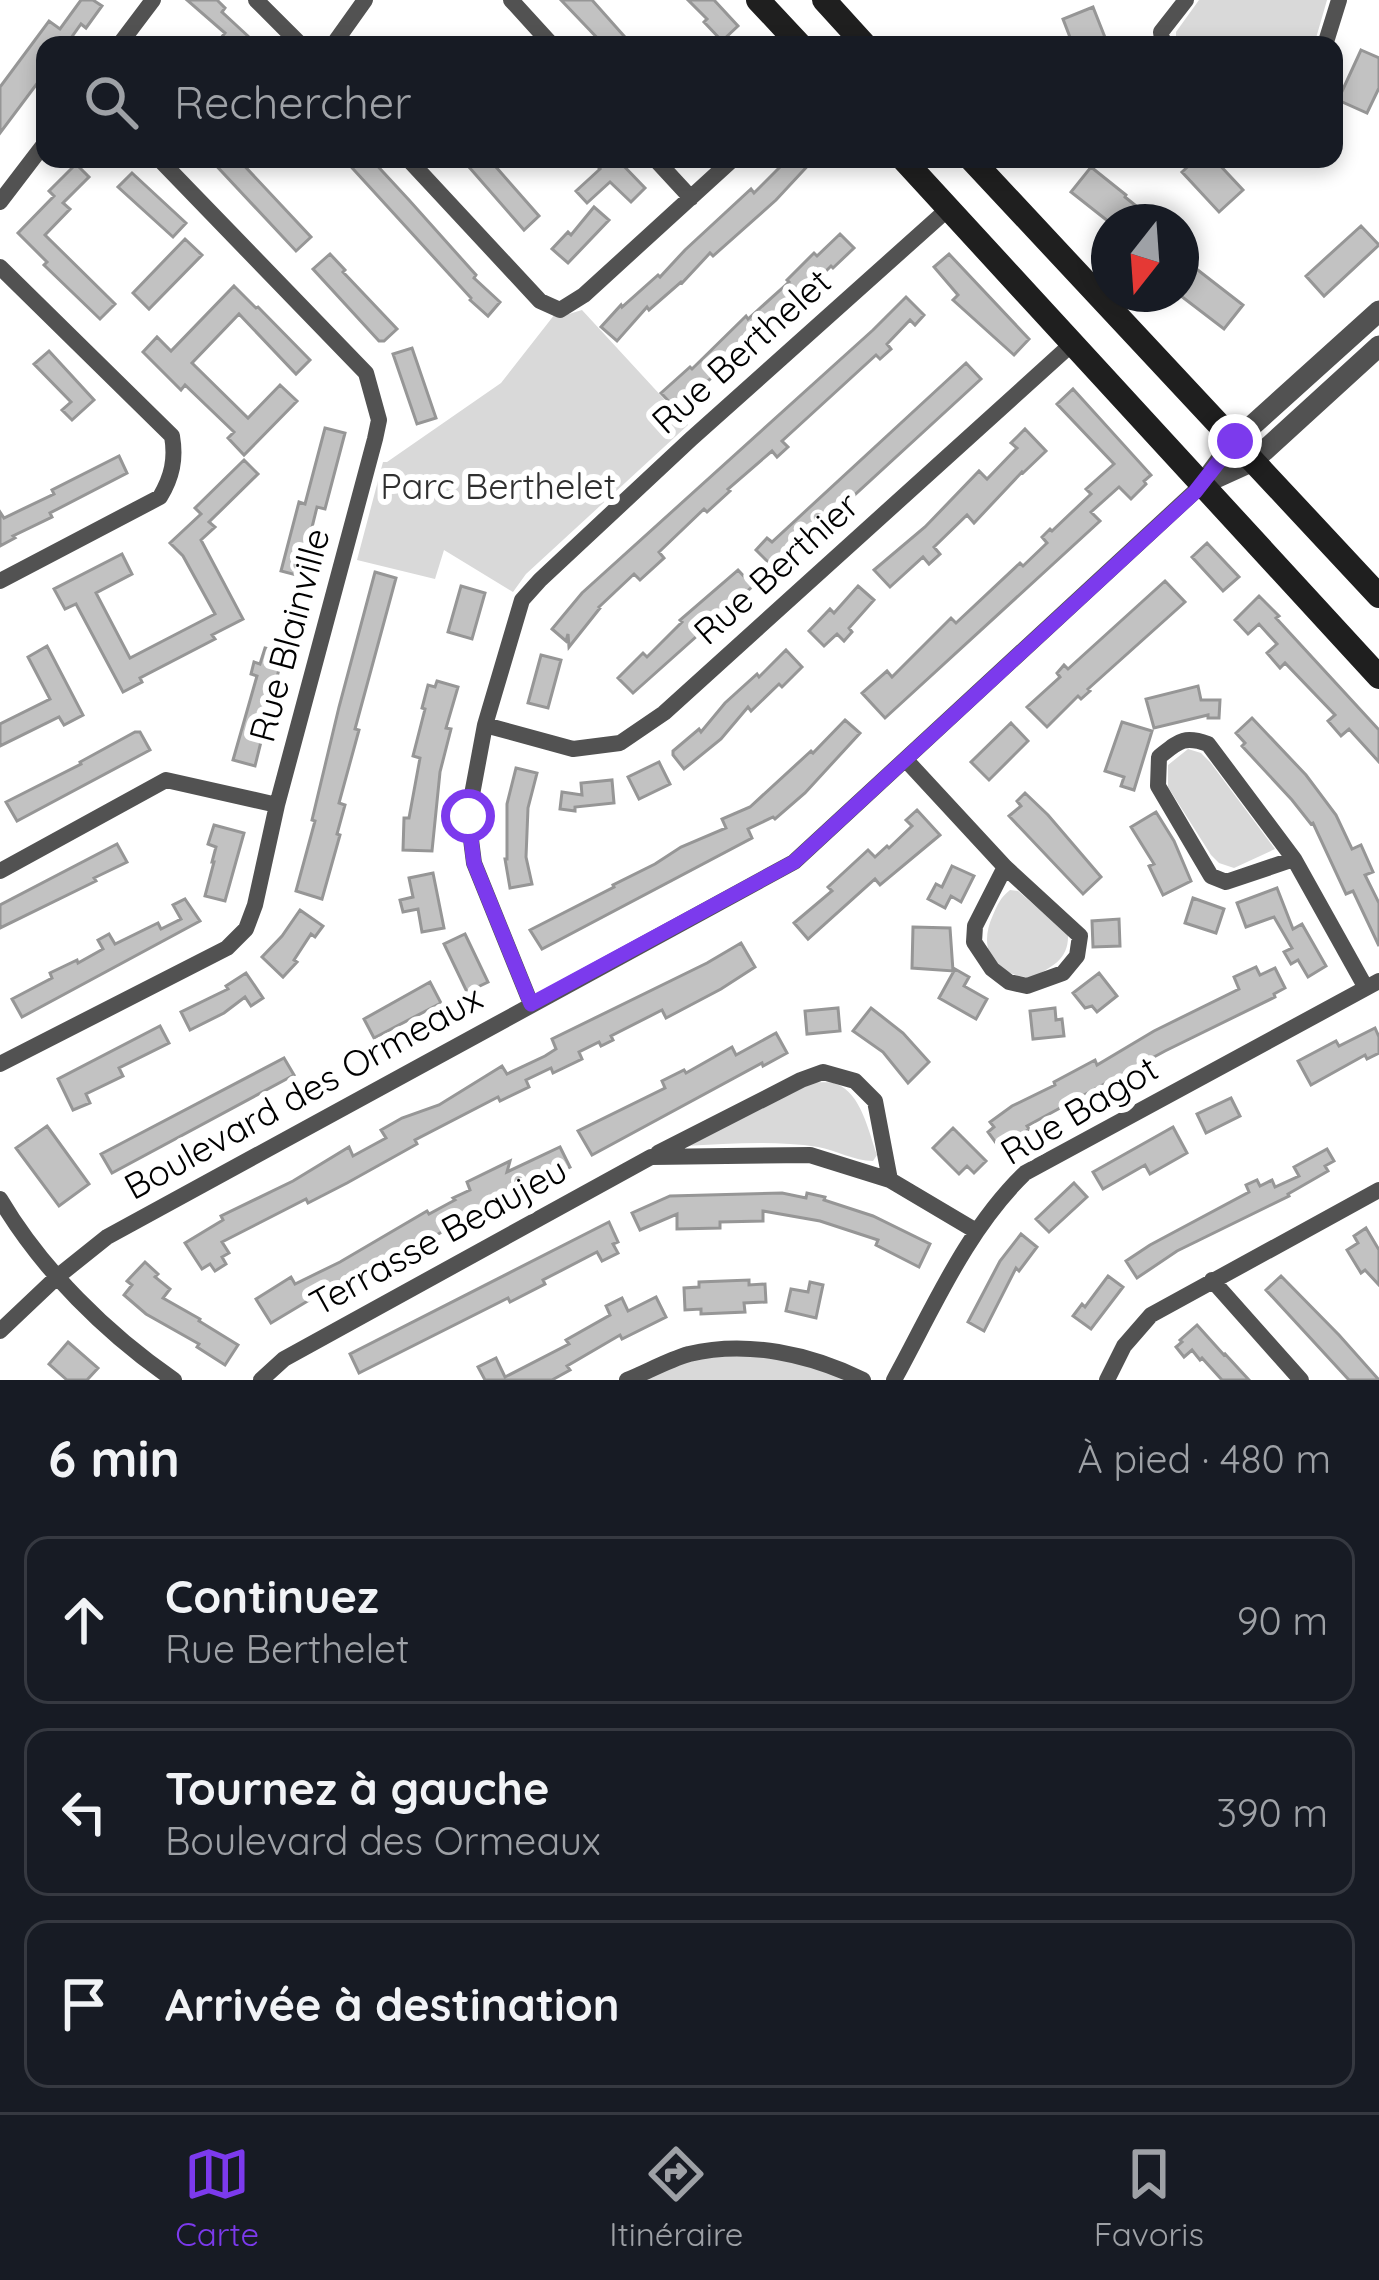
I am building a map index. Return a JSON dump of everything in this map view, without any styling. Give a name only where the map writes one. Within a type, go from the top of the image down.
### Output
[{"type":"main road","points":[[758,0],[792,36]]},
{"type":"main road","points":[[824,0],[858,36]]},
{"type":"main road","points":[[911,168],[1379,677]]},
{"type":"main road","points":[[979,168],[1379,596]]},
{"type":"street","points":[[126,36],[153,0]]},
{"type":"street","points":[[256,0],[292,36]]},
{"type":"street","points":[[339,36],[365,0]]},
{"type":"street","points":[[512,0],[544,36]]},
{"type":"street","points":[[1162,36],[1186,0]]},
{"type":"street","points":[[1328,36],[1339,0]]},
{"type":"street","points":[[0,202],[36,155]]},
{"type":"street","name":"Rue Blainville","points":[[0,1064],[227,948],[246,929],[379,420],[366,373],[168,168]]},
{"type":"street","points":[[416,168],[540,301],[560,310],[584,296],[724,168]]},
{"type":"street","points":[[663,168],[691,199]]},
{"type":"street","name":"Rue Berthelet","points":[[531,1004],[474,863],[468,816],[485,724],[522,600],[948,209]]},
{"type":"street","points":[[0,267],[172,436],[175,454],[160,497],[0,581]]},
{"type":"street","name":"Boulevard des Ormeaux","points":[[0,1330],[107,1237],[794,862],[1203,484],[1235,441],[1379,311]]},
{"type":"street","name":"Rue Berthier","points":[[485,724],[573,749],[620,743],[664,713],[1074,342]]},
{"type":"street","name":"Boulevard des Ormeaux","points":[[1203,484],[1253,461],[1379,346]]},
{"type":"street","points":[[1294,859],[1226,882],[1211,876],[1158,786],[1159,757],[1178,742],[1192,739],[1208,744],[1294,859],[1373,984]]},
{"type":"street","points":[[906,760],[1005,867],[1080,936],[1077,956],[1064,973],[1027,986],[1009,982],[992,969],[974,942],[975,926],[1005,867]]},
{"type":"street","points":[[0,871],[166,780],[278,805]]},
{"type":"street","name":"Rue Bagot","points":[[894,1380],[976,1231],[1025,1173],[1373,984]]},
{"type":"street","name":"Terrasse Beaujeu","points":[[261,1380],[284,1359],[651,1156],[823,1072],[855,1081],[875,1101],[890,1180]]},
{"type":"street","name":"Terrasse Beaujeu","points":[[651,1156],[810,1155],[890,1180],[976,1231]]},
{"type":"street","points":[[1107,1380],[1124,1346],[1151,1315],[1376,1197]]},
{"type":"street","points":[[0,1199],[57,1277],[143,1359],[174,1380]]},
{"type":"street","points":[[1212,1280],[1301,1380]]},
{"type":"street","points":[[628,1380],[688,1354],[742,1349],[796,1354],[863,1380]]},
{"type":"green space","points":[[1199,0],[1327,0],[1317,36],[1176,36]]},
{"type":"green space","name":"Parc Berthelet","points":[[582,310],[688,425],[526,574],[513,592],[444,550],[435,579],[357,560],[383,462],[501,383],[555,314]]},
{"type":"green space","points":[[1188,749],[1210,762],[1275,849],[1234,868],[1211,855],[1168,787],[1168,765]]},
{"type":"green space","points":[[1010,890],[1018,891],[1068,934],[1062,956],[1032,978],[1008,972],[988,950],[993,915]]},
{"type":"green space","points":[[815,1082],[834,1083],[852,1095],[877,1155],[873,1161],[801,1145],[684,1146]]},
{"type":"green space","points":[[741,1353],[787,1359],[849,1380],[632,1380],[689,1357]]},
{"type":"building","points":[[81,0],[102,6],[86,28],[81,24],[72,36],[38,36],[49,21],[60,29]]},
{"type":"building","points":[[187,0],[217,0],[225,8],[222,12],[248,36],[222,36],[225,33]]},
{"type":"building","points":[[561,0],[592,0],[624,36],[595,36]]},
{"type":"building","points":[[688,0],[714,0],[738,26],[727,36],[717,36],[704,22],[707,19]]},
{"type":"building","points":[[1093,7],[1104,36],[1070,36],[1063,19]]},
{"type":"building","points":[[36,39],[36,85],[0,133],[0,87]]},
{"type":"building","points":[[1361,50],[1379,58],[1379,88],[1367,113],[1343,102],[1343,89]]},
{"type":"building","points":[[72,168],[80,168],[89,177],[63,203],[70,209],[45,235],[115,304],[100,319],[18,233],[54,196],[49,191]]},
{"type":"building","points":[[218,168],[246,168],[311,237],[296,251]]},
{"type":"building","points":[[352,168],[379,168],[500,302],[488,316]]},
{"type":"building","points":[[470,168],[497,168],[539,216],[524,230]]},
{"type":"building","points":[[626,168],[645,188],[631,202],[610,182],[587,203],[576,191],[600,169]]},
{"type":"building","points":[[779,168],[806,168],[713,256],[710,253],[682,283],[649,310],[647,307],[617,341],[601,327],[751,189],[754,193]]},
{"type":"building","points":[[1090,168],[1134,204],[1091,204],[1091,208],[1071,192]]},
{"type":"building","points":[[1222,168],[1243,190],[1219,212],[1182,172]]},
{"type":"building","points":[[132,173],[186,223],[173,237],[118,187]]},
{"type":"building","points":[[594,207],[609,220],[568,263],[552,249]]},
{"type":"building","points":[[1361,226],[1379,245],[1324,296],[1306,276]]},
{"type":"building","points":[[840,234],[854,248],[677,410],[661,393]]},
{"type":"building","points":[[185,239],[202,255],[149,309],[133,293]]},
{"type":"building","points":[[330,254],[397,329],[384,341],[313,269]]},
{"type":"building","points":[[949,254],[1029,339],[1014,355],[953,300],[958,295],[934,267]]},
{"type":"building","points":[[1199,271],[1243,305],[1224,329],[1199,310]]},
{"type":"building","points":[[234,286],[310,360],[296,374],[239,314],[192,363],[248,418],[280,385],[297,401],[244,455],[228,438],[234,432],[143,352],[157,337],[171,351]]},
{"type":"building","points":[[906,297],[924,315],[915,325],[910,320],[887,344],[891,349],[880,359],[876,355],[782,441],[788,447],[777,457],[772,451],[707,512],[704,509],[659,552],[664,558],[640,580],[634,574],[599,607],[569,647],[568,634],[566,641],[552,629],[582,593]]},
{"type":"building","points":[[412,348],[436,418],[417,424],[393,354]]},
{"type":"building","points":[[49,351],[94,400],[72,420],[62,410],[71,402],[34,364]]},
{"type":"building","points":[[966,363],[981,379],[799,546],[774,568],[756,550],[767,538],[772,542]]},
{"type":"building","points":[[1073,389],[1151,475],[1146,484],[1131,499],[1119,487],[1091,512],[1100,521],[885,718],[862,693],[887,671],[892,677],[951,618],[956,623],[1020,563],[1023,566],[1047,543],[1042,537],[1091,494],[1086,489],[1114,464],[1057,404]]},
{"type":"building","points":[[325,428],[345,433],[325,509],[317,507],[300,576],[281,571]]},
{"type":"building","points":[[1025,429],[1046,451],[974,523],[967,515],[934,547],[940,554],[929,564],[923,557],[890,587],[874,570],[925,527],[979,471],[987,479],[1017,448],[1011,443]]},
{"type":"building","points":[[119,456],[127,473],[50,513],[52,517],[0,546],[0,512],[4,518]]},
{"type":"building","points":[[244,460],[258,474],[209,522],[215,527],[201,540],[243,619],[123,692],[76,604],[65,609],[54,589],[122,554],[132,574],[96,593],[130,658],[215,614],[183,556],[170,543],[201,514],[195,508]]},
{"type":"building","points":[[1207,543],[1239,577],[1223,591],[1192,557]]},
{"type":"building","points":[[738,570],[753,586],[633,693],[618,678],[643,653],[647,657],[680,620]]},
{"type":"building","points":[[375,572],[396,578],[355,729],[359,730],[339,803],[345,805],[340,835],[322,899],[296,891]]},
{"type":"building","points":[[1165,581],[1185,602],[1047,727],[1027,707],[1060,677],[1057,673],[1064,665],[1068,669]]},
{"type":"building","points":[[461,586],[485,593],[472,639],[448,632]]},
{"type":"building","points":[[858,586],[874,600],[849,628],[852,632],[844,641],[837,634],[824,646],[809,631],[830,609],[834,613]]},
{"type":"building","points":[[1259,596],[1379,730],[1379,762],[1349,729],[1341,736],[1328,721],[1335,715],[1285,663],[1280,668],[1267,653],[1277,644],[1259,624],[1248,634],[1235,620]]},
{"type":"building","points":[[47,646],[83,715],[64,725],[59,717],[0,746],[0,724],[50,699],[28,657]]},
{"type":"building","points":[[265,648],[283,653],[255,766],[233,760],[257,676],[251,674],[254,662],[260,664]]},
{"type":"building","points":[[786,650],[802,667],[751,711],[748,707],[721,739],[684,769],[673,751],[699,729],[701,732],[725,703]]},
{"type":"building","points":[[541,655],[561,660],[548,708],[528,703]]},
{"type":"building","points":[[437,681],[458,687],[446,728],[451,729],[440,772],[432,851],[403,850],[404,818],[409,818],[420,758],[413,756],[422,708],[428,685],[435,687]]},
{"type":"building","points":[[1198,686],[1201,700],[1220,700],[1219,718],[1208,715],[1154,728],[1146,699]]},
{"type":"building","points":[[1252,718],[1306,775],[1336,815],[1352,849],[1361,845],[1373,872],[1365,875],[1379,903],[1379,946],[1353,891],[1346,894],[1313,823],[1242,746],[1245,743],[1236,733]]},
{"type":"building","points":[[845,720],[860,733],[775,819],[748,829],[752,838],[542,949],[530,930],[681,847],[726,828],[722,819],[750,807]]},
{"type":"building","points":[[1122,722],[1152,731],[1134,790],[1121,786],[1124,777],[1105,771]]},
{"type":"building","points":[[1011,723],[1028,741],[989,780],[971,762]]},
{"type":"building","points":[[140,732],[150,750],[17,821],[6,802]]},
{"type":"building","points":[[659,762],[670,784],[639,799],[628,777]]},
{"type":"building","points":[[516,768],[537,773],[528,808],[526,857],[532,884],[510,888],[505,859],[507,804]]},
{"type":"building","points":[[612,780],[614,803],[575,807],[575,811],[560,809],[562,792],[582,795],[581,783]]},
{"type":"building","points":[[1025,793],[1101,877],[1083,894],[1009,816],[1021,806],[1017,801]]},
{"type":"building","points":[[917,810],[940,835],[880,885],[875,879],[808,939],[794,923],[832,891],[828,887],[868,850],[875,857],[889,848],[912,826],[906,820]]},
{"type":"building","points":[[1156,812],[1191,881],[1163,895],[1149,866],[1154,864],[1131,827]]},
{"type":"building","points":[[214,825],[244,833],[225,901],[205,896],[216,847],[208,844]]},
{"type":"building","points":[[117,844],[127,862],[0,928],[0,905]]},
{"type":"building","points":[[952,866],[974,876],[961,902],[951,896],[945,908],[928,899],[936,884],[942,887]]},
{"type":"building","points":[[433,873],[444,928],[422,932],[418,909],[403,912],[400,900],[413,897],[409,878]]},
{"type":"building","points":[[1277,888],[1293,929],[1302,924],[1326,966],[1308,977],[1298,960],[1291,964],[1284,952],[1292,948],[1274,917],[1246,927],[1237,903]]},
{"type":"building","points":[[1193,898],[1224,909],[1216,933],[1185,923]]},
{"type":"building","points":[[185,899],[200,921],[22,1017],[12,999],[52,978],[50,973],[103,949],[98,940],[109,934],[115,944],[158,923],[161,929],[181,919],[173,905]]},
{"type":"building","points":[[300,910],[323,926],[315,937],[311,934],[283,977],[262,957]]},
{"type":"building","points":[[1119,919],[1120,946],[1093,947],[1092,921]]},
{"type":"building","points":[[913,927],[950,928],[953,971],[912,968]]},
{"type":"building","points":[[465,934],[488,982],[467,992],[444,944]]},
{"type":"building","points":[[741,943],[755,967],[721,989],[666,1018],[662,1010],[611,1036],[613,1040],[579,1052],[582,1059],[526,1080],[529,1087],[500,1101],[498,1097],[415,1140],[417,1144],[347,1183],[222,1242],[229,1253],[222,1257],[226,1264],[215,1271],[210,1264],[202,1269],[185,1243],[223,1220],[221,1216],[349,1147],[353,1156],[386,1138],[381,1130],[402,1118],[439,1105],[502,1066],[507,1074],[545,1056],[556,1049],[552,1039]]},
{"type":"building","points":[[1256,967],[1260,975],[1275,968],[1285,988],[1027,1126],[1001,1150],[988,1132],[994,1127],[990,1122],[1054,1082],[1095,1060],[1097,1065],[1239,989],[1234,977]]},
{"type":"building","points":[[955,969],[969,977],[964,986],[987,999],[976,1019],[939,998]]},
{"type":"building","points":[[246,973],[263,998],[251,1006],[245,997],[190,1030],[181,1012],[228,989]]},
{"type":"building","points":[[1099,973],[1117,996],[1097,1012],[1092,1006],[1085,1008],[1073,993]]},
{"type":"building","points":[[430,982],[441,1003],[374,1038],[364,1019]]},
{"type":"building","points":[[838,1008],[840,1031],[807,1034],[805,1011]]},
{"type":"building","points":[[871,1008],[929,1062],[908,1083],[883,1052],[853,1031]]},
{"type":"building","points":[[1055,1008],[1064,1036],[1033,1039],[1030,1011]]},
{"type":"building","points":[[160,1026],[169,1043],[119,1068],[123,1076],[86,1094],[90,1103],[73,1110],[58,1079]]},
{"type":"building","points":[[1375,1028],[1379,1053],[1367,1059],[1365,1055],[1311,1085],[1298,1061]]},
{"type":"building","points":[[776,1033],[787,1053],[592,1155],[578,1131],[665,1088],[662,1081],[684,1070],[732,1047],[736,1055]]},
{"type":"building","points":[[284,1058],[294,1075],[112,1173],[101,1154]]},
{"type":"building","points":[[1231,1098],[1240,1116],[1206,1133],[1197,1114]]},
{"type":"building","points":[[47,1126],[89,1184],[59,1206],[16,1148]]},
{"type":"building","points":[[1173,1127],[1187,1153],[1150,1174],[1145,1165],[1103,1189],[1093,1172]]},
{"type":"building","points":[[953,1128],[986,1161],[974,1173],[967,1166],[959,1174],[933,1148]]},
{"type":"building","points":[[560,1147],[570,1167],[271,1323],[256,1299],[291,1277],[295,1284],[340,1262],[427,1211],[455,1200],[470,1190],[467,1182],[510,1161],[507,1172]]},
{"type":"building","points":[[1327,1149],[1334,1161],[1325,1166],[1328,1171],[1289,1196],[1177,1251],[1137,1278],[1126,1261],[1249,1192],[1246,1185],[1257,1180],[1260,1186],[1272,1180],[1275,1187],[1299,1176],[1294,1167]]},
{"type":"building","points":[[1074,1183],[1087,1197],[1049,1232],[1036,1219]]},
{"type":"building","points":[[782,1193],[825,1197],[930,1244],[919,1267],[876,1245],[878,1240],[820,1221],[763,1211],[763,1221],[677,1229],[677,1214],[640,1230],[632,1213],[670,1196]]},
{"type":"building","points":[[609,1222],[618,1253],[602,1261],[597,1252],[510,1302],[508,1298],[359,1373],[350,1354]]},
{"type":"building","points":[[1366,1228],[1379,1250],[1379,1285],[1365,1270],[1361,1273],[1347,1250],[1358,1243],[1354,1236]]},
{"type":"building","points":[[1021,1234],[1037,1247],[1019,1271],[1016,1268],[984,1331],[968,1322],[1000,1261]]},
{"type":"building","points":[[145,1262],[170,1289],[163,1298],[238,1345],[225,1365],[124,1295],[132,1285],[127,1281]]},
{"type":"building","points":[[1108,1276],[1123,1287],[1091,1329],[1073,1316]]},
{"type":"building","points":[[1281,1276],[1379,1380],[1349,1380],[1266,1290]]},
{"type":"building","points":[[749,1280],[749,1285],[765,1284],[766,1302],[744,1303],[745,1312],[685,1310],[684,1288],[699,1287],[699,1282]]},
{"type":"building","points":[[810,1282],[823,1285],[816,1318],[786,1311],[791,1289],[808,1292]]},
{"type":"building","points":[[656,1297],[666,1317],[622,1339],[620,1335],[552,1380],[485,1380],[478,1367],[496,1358],[505,1377],[569,1344],[566,1340],[610,1315],[606,1306],[622,1298],[628,1311]]},
{"type":"building","points":[[1197,1325],[1249,1380],[1222,1380],[1192,1350],[1184,1357],[1176,1347]]},
{"type":"building","points":[[68,1342],[98,1368],[87,1380],[67,1380],[49,1364]]},
{"type":"route","points":[[468,816],[474,863],[531,1004],[794,862],[1195,492],[1235,441]]}]
